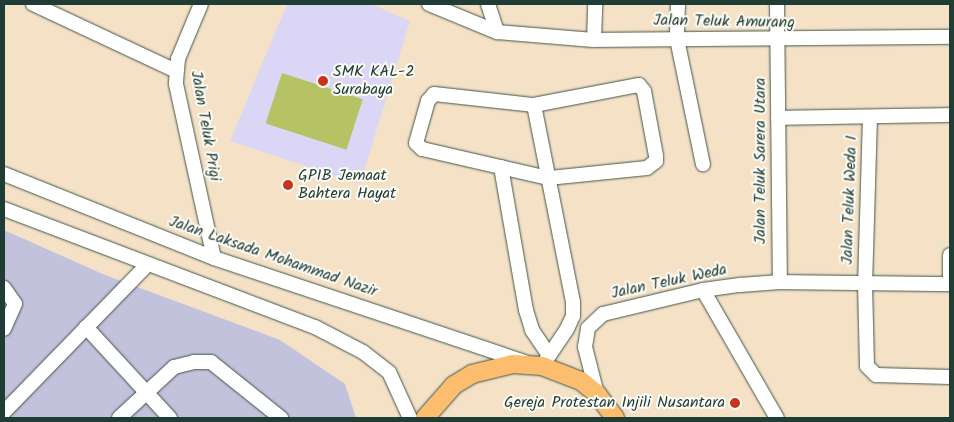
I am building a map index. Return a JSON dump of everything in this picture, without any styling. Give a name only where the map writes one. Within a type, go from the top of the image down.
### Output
[{"type":"main road","points":[[425,418],[439,399],[472,374],[492,367],[541,361],[568,375],[597,394],[615,418]]},
{"type":"street","points":[[33,4],[176,71]]},
{"type":"street","name":"Jalan Teluk Prigi","points":[[201,4],[178,59],[176,71],[214,258]]},
{"type":"street","name":"Jalan Teluk Amurang","points":[[429,4],[497,32],[594,40],[778,40],[950,37]]},
{"type":"street","points":[[488,4],[497,32]]},
{"type":"street","points":[[594,40],[595,4]]},
{"type":"street","points":[[678,4],[677,39],[702,164]]},
{"type":"street","name":"Jalan Teluk Sarera Utara","points":[[777,4],[780,282]]},
{"type":"street","points":[[634,85],[642,87],[656,156],[653,165],[548,178],[418,147],[417,137],[428,101],[434,94],[534,105],[634,85]]},
{"type":"street","points":[[534,105],[573,316],[541,361]]},
{"type":"street","points":[[778,118],[950,115]]},
{"type":"street","name":"Jalan Teluk Weda I","points":[[870,116],[865,284],[866,362],[871,372],[876,375],[950,377]]},
{"type":"street","points":[[501,167],[526,310],[541,361]]},
{"type":"street","name":"Jalan Laksada Mohammad Nazir","points":[[4,174],[214,258],[541,361]]},
{"type":"street","points":[[4,209],[315,327],[363,352],[389,372],[410,418]]},
{"type":"street","points":[[950,255],[950,284]]},
{"type":"street","points":[[4,412],[147,264]]},
{"type":"street","name":"Jalan Teluk Weda","points":[[597,394],[585,347],[588,328],[603,314],[703,290],[780,282],[950,284]]},
{"type":"street","points":[[4,288],[15,304],[4,329]]},
{"type":"street","points":[[703,290],[777,418]]},
{"type":"street","points":[[86,327],[170,418]]},
{"type":"street","points":[[119,418],[174,367],[211,362],[281,418]]},
{"type":"shaded area","name":"SMK KAL-2 Surabaya","points":[[287,4],[371,4],[410,21],[360,184],[230,141]]},
{"type":"shaded area","points":[[4,230],[105,275],[280,340],[345,384],[356,418],[4,418]]},
{"type":"green space","points":[[282,73],[363,99],[346,150],[266,123]]},
{"type":"place","name":"SMK KAL-2 Surabaya","points":[[323,81]]},
{"type":"place","name":"GPIB Jemaat Bahtera Hayat","points":[[288,185]]},
{"type":"place","name":"Gereja Protestan Injili Nusantara","points":[[735,403]]}]
